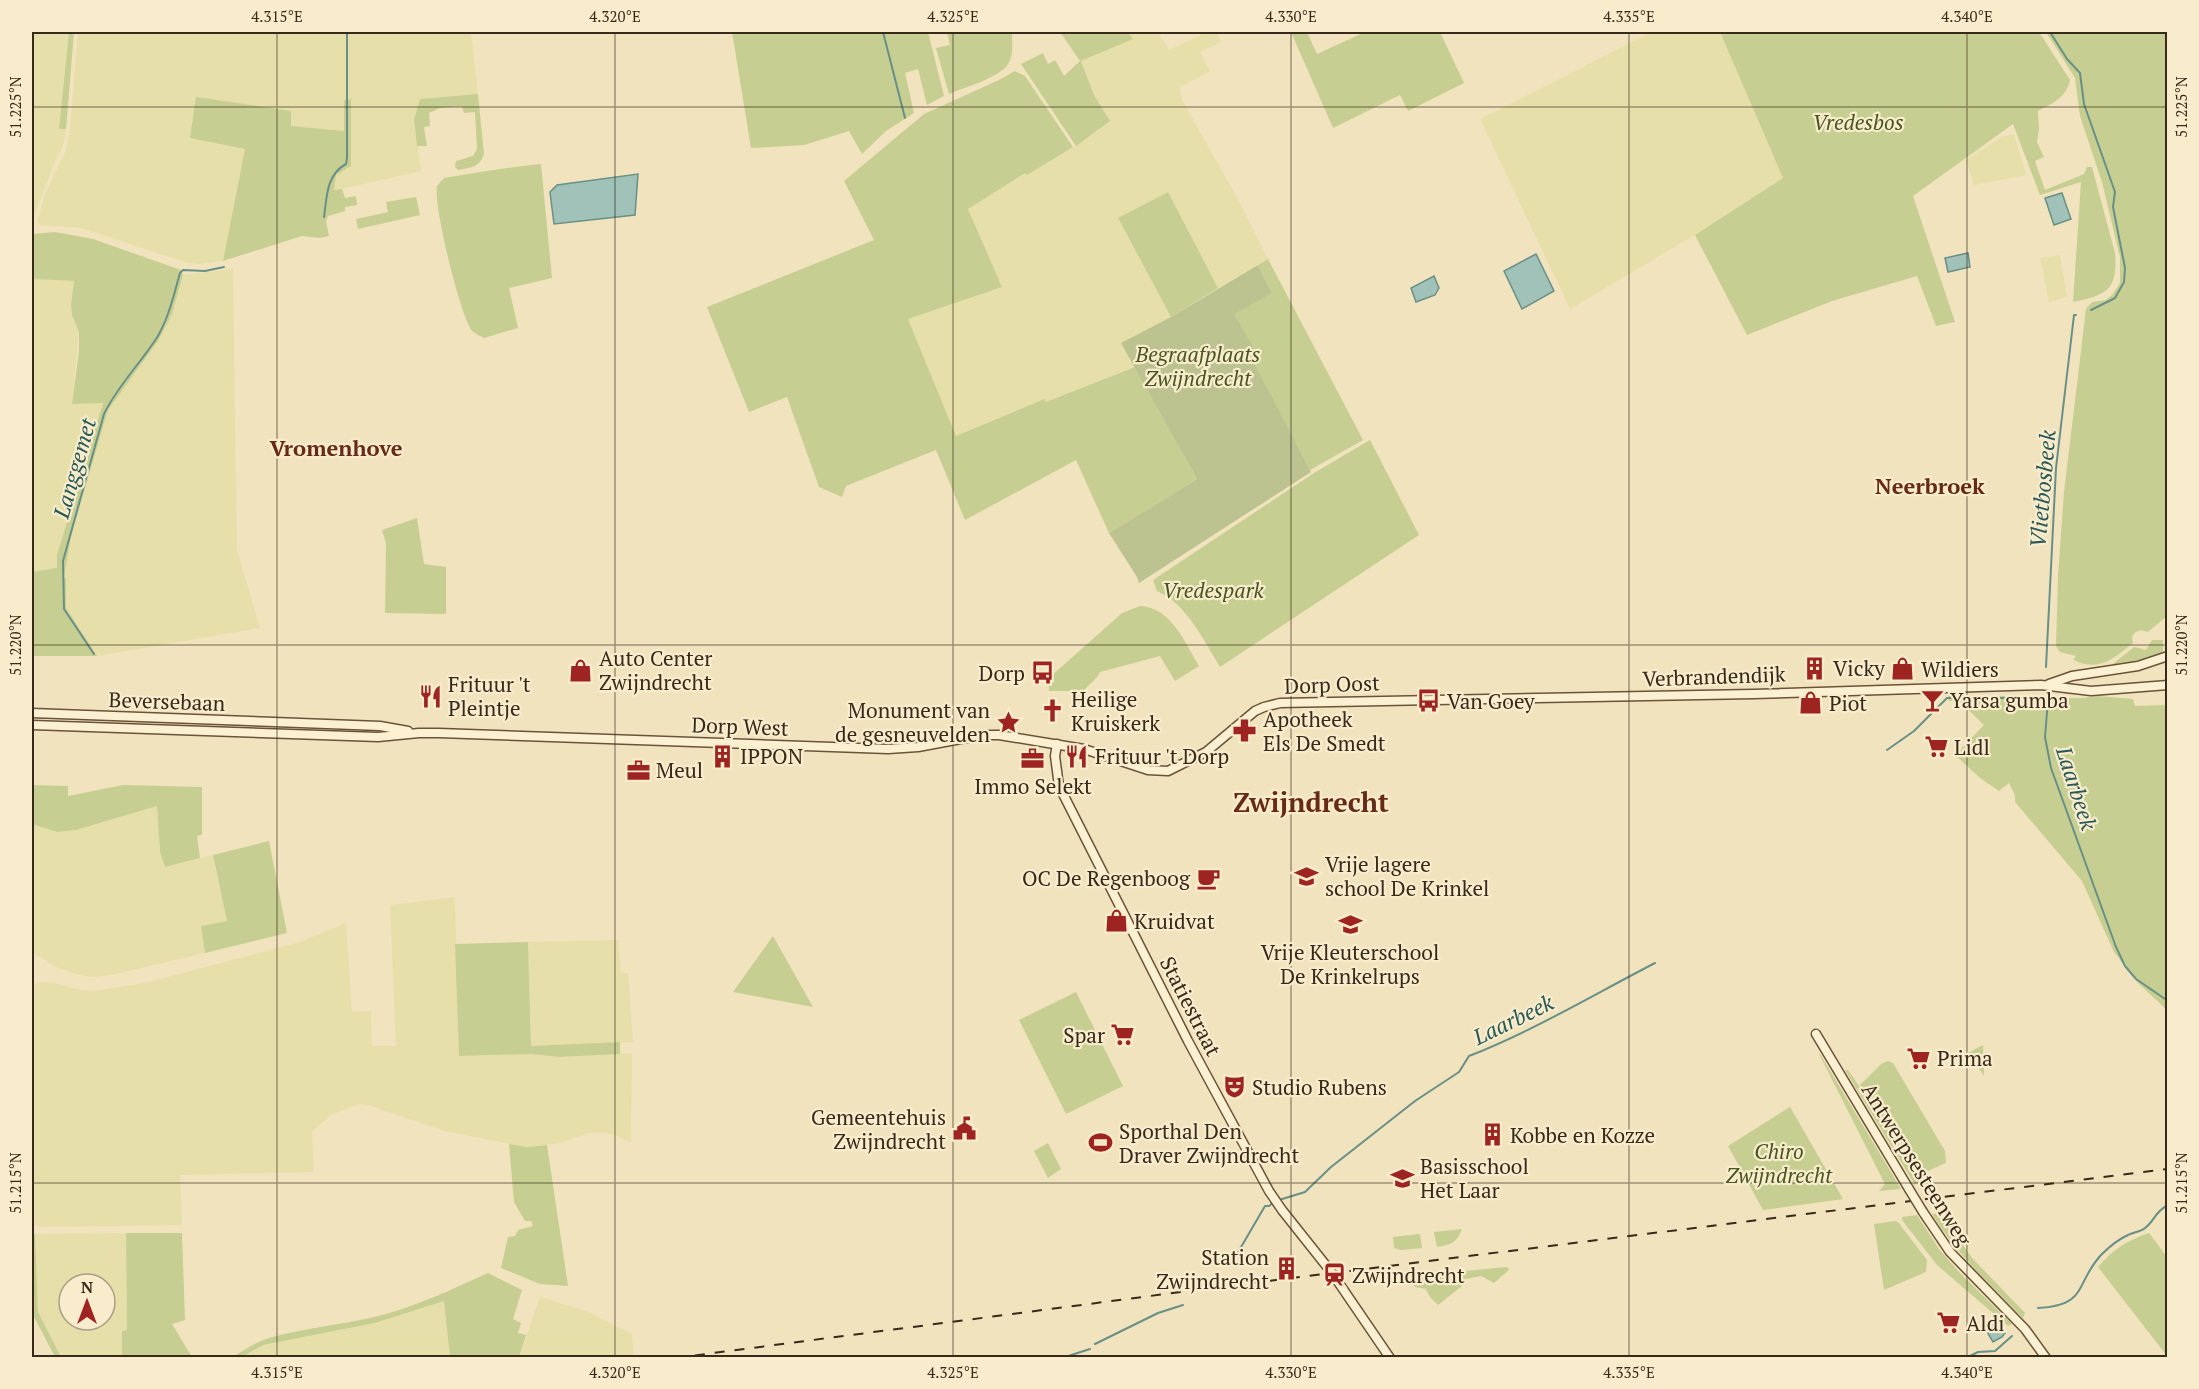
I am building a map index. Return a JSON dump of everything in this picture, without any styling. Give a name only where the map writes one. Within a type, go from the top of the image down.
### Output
[{"type":"main road","name":"Verbrandendijk","points":[[2048,685],[2072,676],[2138,666],[2168,656]]},
{"type":"main road","name":"Verbrandendijk","points":[[1488,699],[1732,695],[2048,685],[2091,691],[2168,685]]},
{"type":"main road","name":"Dorp Oost","points":[[1057,744],[1084,749],[1148,770],[1168,771],[1206,752],[1255,711],[1269,705],[1338,701],[1488,699]]},
{"type":"main road","name":"Beversebaan","points":[[32,714],[302,724]]},
{"type":"main road","name":"Dorp West","points":[[302,724],[380,726],[419,733]]},
{"type":"main road","name":"Beversebaan","points":[[32,725],[301,734]]},
{"type":"main road","name":"Dorp West","points":[[301,734],[378,737],[419,733],[898,749],[991,734],[1057,744]]},
{"type":"main road","name":"Statiestraat","points":[[1057,744],[1055,756],[1059,786],[1188,1041],[1276,1201],[1332,1273],[1390,1358]]},
{"type":"main road","name":"Antwerpsesteenweg","points":[[1816,1034],[1923,1212],[1954,1257],[2025,1329],[2046,1358]]},
{"type":"shaded area","points":[[32,32],[69,32],[59,128],[66,129],[63,146],[32,221]]},
{"type":"shaded area","points":[[78,32],[471,32],[478,94],[420,99],[414,119],[421,171],[333,191],[336,175],[351,166],[351,100],[344,100],[344,131],[290,126],[291,111],[246,149],[223,261],[199,264],[185,262],[81,228],[40,225],[37,222],[45,194],[66,150],[70,130]]},
{"type":"shaded area","points":[[1128,32],[1158,32],[1169,50],[1207,32],[1217,32],[1221,42],[1200,52],[1210,71],[1180,87],[1182,100],[1239,201],[1268,259],[1218,288],[1168,192],[1118,219],[1171,317],[1121,343],[1135,367],[1046,403],[1043,399],[956,436],[908,319],[1002,287],[968,209],[1025,173],[1026,175],[1073,147],[1109,121],[1094,95],[1081,61],[1132,39]]},
{"type":"shaded area","points":[[1652,32],[1720,32],[1783,178],[1695,235],[1570,309],[1480,119]]},
{"type":"shaded area","points":[[2014,134],[2026,175],[1974,185],[1966,160],[2003,136]]},
{"type":"shaded area","points":[[2060,255],[2067,297],[2049,302],[2040,258]]},
{"type":"shaded area","points":[[233,269],[237,550],[260,628],[97,656],[66,608],[66,579],[64,579],[71,536],[108,410],[158,341],[172,314],[183,275]]},
{"type":"shaded area","points":[[32,279],[74,281],[71,305],[72,315],[79,332],[72,404],[103,402],[57,555],[57,569],[32,572]]},
{"type":"shaded area","points":[[157,806],[160,852],[165,867],[213,855],[227,921],[201,926],[205,953],[111,975],[93,977],[75,974],[56,967],[32,952],[32,824],[57,832],[76,830]]},
{"type":"shaded area","points":[[455,897],[459,1056],[531,1054],[559,1057],[632,1053],[631,1141],[605,1133],[588,1133],[561,1143],[527,1147],[444,1131],[368,1105],[358,1104],[331,1115],[312,1131],[314,1172],[180,1175],[182,1225],[41,1227],[32,1224],[32,985],[41,982],[55,983],[93,991],[145,983],[300,942],[346,923],[352,1012],[371,1011],[372,1046],[396,1046],[390,905]]},
{"type":"shaded area","points":[[618,940],[621,973],[628,973],[633,1042],[531,1046],[528,942]]},
{"type":"shaded area","points":[[126,1233],[127,1330],[122,1331],[122,1357],[61,1357],[38,1312],[35,1234]]},
{"type":"shaded area","points":[[540,1297],[588,1312],[632,1334],[634,1357],[519,1358]]},
{"type":"shaded area","points":[[445,1301],[450,1357],[242,1358],[263,1345],[375,1323]]},
{"type":"green space","points":[[69,32],[74,32],[66,129],[59,129]]},
{"type":"green space","points":[[732,32],[928,32],[944,96],[927,105],[918,69],[905,73],[914,113],[886,131],[862,154],[849,131],[804,145],[751,148]]},
{"type":"green space","points":[[947,32],[1012,32],[1010,60],[998,73],[949,94],[936,48],[950,45]]},
{"type":"green space","points":[[1060,32],[1128,32],[1133,39],[1081,61],[1094,95],[1110,121],[1076,146],[1021,64],[1043,53],[1048,64],[1055,60],[1064,76],[1080,61]]},
{"type":"green space","points":[[1291,32],[1307,32],[1317,54],[1365,32],[1440,32],[1464,83],[1408,111],[1400,95],[1333,128]]},
{"type":"green space","name":"Vredesbos","points":[[1720,32],[2039,32],[2070,80],[2062,96],[2038,111],[2037,142],[2044,157],[2035,161],[2045,190],[2084,174],[2087,167],[2092,167],[2115,253],[2112,283],[2108,289],[2094,297],[2073,302],[2081,182],[2040,195],[2013,124],[1913,196],[1955,322],[1936,326],[1917,276],[1832,301],[1747,335],[1695,235],[1783,178]]},
{"type":"green space","points":[[2046,32],[2167,32],[2167,616],[2148,632],[2141,630],[2133,635],[2133,643],[2112,659],[2091,665],[2073,660],[2076,656],[2060,652],[2056,646],[2058,576],[2064,492],[2086,309],[2092,302],[2106,300],[2113,294],[2120,283],[2120,257],[2102,182],[2080,116],[2075,78]]},
{"type":"green space","points":[[1015,71],[1025,76],[1073,147],[1027,175],[1025,173],[968,209],[1002,287],[908,319],[956,436],[1044,399],[1046,402],[1135,367],[1197,479],[1109,533],[1076,460],[965,520],[936,450],[846,486],[842,497],[819,487],[787,397],[749,412],[707,307],[874,240],[844,181],[924,114]]},
{"type":"green space","points":[[478,94],[484,154],[477,164],[458,170],[455,167],[456,161],[473,156],[477,149],[475,112],[464,113],[462,106],[440,108],[429,113],[430,126],[424,127],[427,146],[417,146],[414,119],[420,99]]},
{"type":"green space","points":[[196,97],[291,111],[291,126],[344,131],[344,100],[351,99],[351,166],[336,175],[334,190],[342,189],[345,198],[356,196],[357,205],[345,207],[345,211],[328,216],[326,222],[329,236],[320,238],[302,236],[223,261],[245,149],[190,138]]},
{"type":"green space","points":[[541,164],[552,278],[509,288],[518,328],[484,338],[472,331],[461,304],[443,236],[437,186],[444,178]]},
{"type":"green space","points":[[1168,192],[1218,288],[1171,317],[1118,218]]},
{"type":"green space","points":[[416,197],[420,215],[358,229],[356,219],[388,212],[386,202]]},
{"type":"green space","points":[[55,232],[93,239],[181,270],[183,275],[172,314],[158,341],[108,410],[71,536],[64,578],[66,578],[66,608],[97,656],[32,656],[32,572],[57,568],[57,555],[103,403],[72,404],[79,351],[79,332],[72,315],[71,305],[74,281],[32,279],[32,234]]},
{"type":"green space","points":[[1268,259],[1363,440],[1310,470],[1253,363],[1260,360],[1233,313],[1272,293],[1258,265]]},
{"type":"green space","name":"Begraafplaats Zwijndrecht","points":[[1258,265],[1272,293],[1234,314],[1260,359],[1254,363],[1311,472],[1139,583],[1109,533],[1197,479],[1121,343],[1171,317]]},
{"type":"green space","points":[[1370,440],[1419,535],[1220,667],[1186,614],[1168,597],[1157,591],[1153,580],[1314,473]]},
{"type":"green space","points":[[417,518],[424,564],[446,567],[446,614],[385,613],[386,543],[382,530]]},
{"type":"green space","name":"Vredespark","points":[[1140,606],[1151,608],[1169,619],[1199,666],[1175,681],[1160,656],[1100,672],[1084,691],[1049,691],[1049,678],[1122,613]]},
{"type":"green space","points":[[2152,640],[2163,640],[2163,654],[2145,661],[2104,668],[2113,664],[2134,647],[2146,650]]},
{"type":"green space","points":[[1948,696],[2048,696],[2048,701],[2055,701],[2056,698],[2097,696],[2133,699],[2135,706],[2167,705],[2167,1010],[2138,983],[2114,952],[2082,881],[2015,802],[2015,795],[2009,783],[1999,791],[1980,778],[1955,755],[1984,725],[1958,700],[1949,701]]},
{"type":"green space","points":[[32,785],[68,786],[68,796],[123,785],[202,787],[202,835],[197,836],[200,858],[165,867],[160,852],[157,806],[76,830],[57,832],[32,824]]},
{"type":"green space","points":[[269,841],[287,933],[205,953],[201,926],[227,921],[213,855]]},
{"type":"green space","points":[[773,936],[813,1007],[733,992]]},
{"type":"green space","points":[[528,942],[531,1046],[620,1042],[620,1054],[559,1057],[531,1054],[459,1056],[455,944]]},
{"type":"green space","points":[[1076,992],[1123,1086],[1066,1114],[1019,1020]]},
{"type":"green space","points":[[1983,1045],[1984,1075],[1984,1076],[1968,1053]]},
{"type":"green space","points":[[1819,1054],[1901,1189],[1879,1191],[1885,1184]]},
{"type":"green space","points":[[1888,1061],[1893,1063],[1945,1151],[1946,1163],[1923,1173],[1860,1085],[1881,1064]]},
{"type":"green space","points":[[1845,1070],[1848,1070],[1923,1178],[1915,1185]]},
{"type":"green space","name":"Chiro Zwijndrecht","points":[[1790,1107],[1843,1199],[1763,1210],[1728,1146]]},
{"type":"green space","points":[[1048,1143],[1061,1169],[1048,1178],[1034,1151]]},
{"type":"green space","points":[[509,1144],[527,1147],[547,1145],[568,1286],[540,1284],[501,1268],[508,1237],[515,1236],[518,1230],[533,1226],[531,1221],[525,1221],[514,1202]]},
{"type":"green space","points":[[1941,1213],[1972,1258],[2025,1313],[2023,1318],[1952,1242],[1932,1214]]},
{"type":"green space","points":[[1917,1215],[1939,1249],[1959,1272],[2012,1324],[2008,1326],[1937,1265],[1902,1220],[1902,1217]]},
{"type":"green space","points":[[1895,1221],[1927,1260],[1926,1272],[1884,1290],[1874,1224]]},
{"type":"green space","points":[[1462,1229],[1452,1242],[1437,1247],[1434,1232]]},
{"type":"green space","points":[[126,1233],[182,1233],[185,1320],[172,1324],[192,1357],[159,1357],[158,1355],[122,1357],[122,1331],[127,1330]]},
{"type":"green space","points":[[2149,1233],[2167,1257],[2167,1356],[2098,1267],[2121,1246]]},
{"type":"green space","points":[[32,1234],[35,1234],[38,1312],[61,1357],[55,1357],[32,1313]]},
{"type":"green space","points":[[1420,1234],[1422,1248],[1401,1250],[1394,1248],[1393,1237]]},
{"type":"green space","points":[[1507,1267],[1509,1270],[1494,1283],[1481,1276],[1461,1280],[1462,1286],[1438,1305],[1426,1289],[1415,1287],[1411,1280],[1413,1276]]},
{"type":"green space","points":[[488,1273],[522,1290],[513,1319],[521,1323],[518,1333],[526,1335],[519,1357],[450,1357],[444,1301],[375,1323],[263,1345],[242,1357],[233,1357],[269,1338],[371,1318],[399,1310]]},
{"type":"water","points":[[638,174],[635,215],[554,224],[550,192],[557,185]]},
{"type":"water","points":[[2062,193],[2071,219],[2054,225],[2045,198]]},
{"type":"water","points":[[1968,253],[1970,267],[1948,272],[1945,258]]},
{"type":"water","points":[[1536,254],[1554,291],[1522,309],[1504,271]]},
{"type":"water","points":[[1434,276],[1439,288],[1435,295],[1416,302],[1411,288]]},
{"type":"water","points":[[1991,1321],[2005,1333],[1993,1342],[1986,1330],[1986,1324]]},
{"type":"waterway","name":"Langgemet","points":[[324,217],[331,180],[346,164],[347,158],[347,32]]},
{"type":"waterway","points":[[883,32],[905,118]]},
{"type":"waterway","name":"Vlietbosbeek","points":[[2050,32],[2067,59],[2080,73],[2084,104],[2115,192],[2113,207],[2125,268],[2124,282],[2115,298],[2091,310]]},
{"type":"waterway","name":"Langgemet","points":[[94,654],[64,609],[63,561],[104,414],[116,393],[158,336],[168,313],[180,273],[183,270],[205,271],[224,267]]},
{"type":"waterway","name":"Vlietbosbeek","points":[[2046,667],[2056,468],[2074,315],[2076,315]]},
{"type":"waterway","name":"Laarbeek","points":[[1887,750],[1914,731],[1947,698],[2046,698],[2045,737],[2051,768],[2116,947],[2125,966],[2136,979],[2168,1001]]},
{"type":"waterway","name":"Laarbeek","points":[[1279,1200],[1305,1192],[1331,1167],[1415,1101],[1459,1072],[1469,1056],[1540,1024],[1655,963]]},
{"type":"waterway","name":"Laarbeek","points":[[1237,1254],[1265,1206],[1274,1202]]},
{"type":"waterway","points":[[2038,1308],[2065,1303],[2073,1298],[2101,1255],[2121,1239],[2143,1229],[2168,1205]]},
{"type":"waterway","name":"Laarbeek","points":[[1095,1344],[1158,1313],[1183,1305]]},
{"type":"waterway","points":[[1966,1358],[1978,1352],[1995,1351],[2012,1336]]},
{"type":"waterway","name":"Laarbeek","points":[[1062,1358],[1090,1349]]},
{"type":"railway","points":[[675,1358],[1196,1290],[2168,1169]]},
{"type":"place","name":"Vicky","points":[[1815,668]]},
{"type":"place","name":"Wildiers","points":[[1903,669]]},
{"type":"place","name":"Auto Center Zwijndrecht","points":[[581,670]]},
{"type":"place","name":"Dorp","points":[[1043,673]]},
{"type":"place","name":"Frituur 't Pleintje","points":[[430,696]]},
{"type":"place","name":"Yarsa gumba","points":[[1932,700]]},
{"type":"place","name":"Van Goey","points":[[1429,701]]},
{"type":"place","name":"Piot","points":[[1811,703]]},
{"type":"place","name":"Heilige Kruiskerk","points":[[1053,711]]},
{"type":"place","name":"Monument van de gesneuvelden","points":[[1008,722]]},
{"type":"place","name":"Apotheek Els De Smedt","points":[[1245,731]]},
{"type":"place","name":"Lidl","points":[[1936,747]]},
{"type":"place","name":"IPPON","points":[[722,756]]},
{"type":"place","name":"Frituur 't Dorp","points":[[1077,756]]},
{"type":"place","name":"Immo Selekt","points":[[1033,758]]},
{"type":"place","name":"Meul","points":[[638,770]]},
{"type":"place","name":"Vrije lagere school De Krinkel","points":[[1307,876]]},
{"type":"place","name":"OC De Regenboog","points":[[1208,878]]},
{"type":"place","name":"Kruidvat","points":[[1116,921]]},
{"type":"place","name":"Vrije Kleuterschool De Krinkelrups","points":[[1350,924]]},
{"type":"place","name":"Spar","points":[[1123,1035]]},
{"type":"place","name":"Prima","points":[[1919,1058]]},
{"type":"place","name":"Studio Rubens","points":[[1234,1087]]},
{"type":"place","name":"Gemeentehuis Zwijndrecht","points":[[964,1129]]},
{"type":"place","name":"Kobbe en Kozze","points":[[1492,1135]]},
{"type":"place","name":"Sporthal Den Draver Zwijndrecht","points":[[1101,1143]]},
{"type":"place","name":"Basisschool Het Laar","points":[[1402,1178]]},
{"type":"place","name":"Station Zwijndrecht","points":[[1287,1269]]},
{"type":"place","name":"Zwijndrecht","points":[[1334,1275]]},
{"type":"place","name":"Aldi","points":[[1948,1323]]},
{"type":"district","name":"Vromenhove","points":[[336,447]]},
{"type":"district","name":"Neerbroek","points":[[1930,485]]},
{"type":"district","name":"Zwijndrecht","points":[[1311,802]]}]
